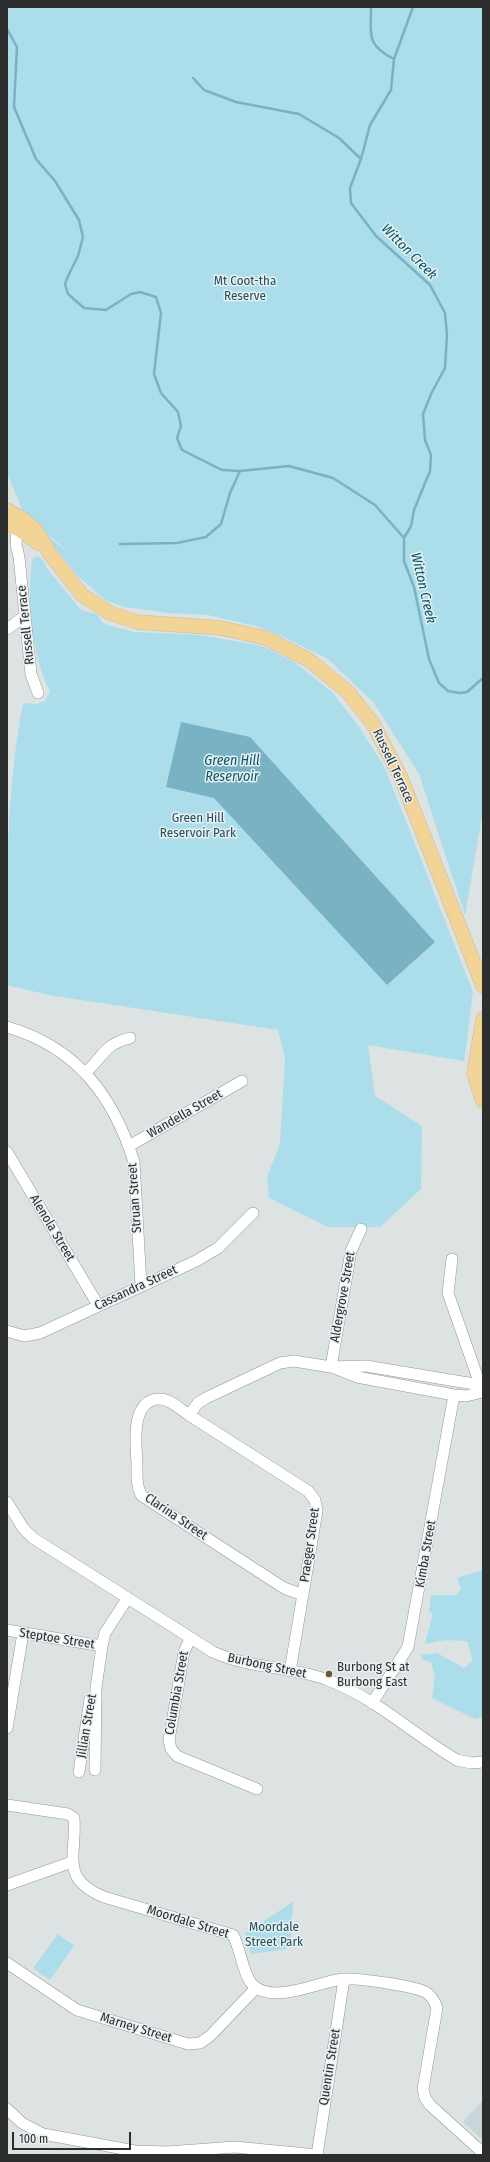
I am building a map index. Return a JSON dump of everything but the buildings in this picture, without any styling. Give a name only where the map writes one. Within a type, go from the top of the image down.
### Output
[{"type":"main road","points":[[7,511],[16,525]]},
{"type":"main road","name":"Russell Terrace","points":[[16,525],[50,554]]},
{"type":"main road","name":"Russell Terrace","points":[[16,525],[38,533],[50,554],[82,594],[110,614],[137,622],[221,628],[266,638],[308,660],[348,692],[373,724],[401,778],[483,986]]},
{"type":"main road","points":[[483,1019],[481,1040],[474,1074],[483,1100]]},
{"type":"street","name":"Russell Terrace","points":[[16,525],[22,545],[19,557],[32,681],[38,693]]},
{"type":"street","points":[[7,629],[25,616]]},
{"type":"street","name":"Struan Street","points":[[7,1027],[35,1037],[53,1046],[86,1072],[109,1103],[129,1146],[134,1162],[141,1285]]},
{"type":"street","points":[[86,1072],[107,1048],[116,1042],[130,1038]]},
{"type":"street","name":"Wandella Street","points":[[129,1146],[242,1082]]},
{"type":"street","name":"Alenola Street","points":[[7,1152],[98,1305]]},
{"type":"street","name":"Cassandra Street","points":[[7,1331],[24,1336],[40,1333],[141,1285],[196,1261],[218,1248],[253,1213]]},
{"type":"street","name":"Aldergrove Street","points":[[331,1367],[351,1251],[361,1229]]},
{"type":"street","points":[[452,1259],[448,1293],[482,1390]]},
{"type":"street","points":[[189,1415],[203,1399],[280,1363],[294,1361],[331,1367],[357,1376],[454,1395],[468,1395],[482,1390]]},
{"type":"street","points":[[331,1367],[366,1366],[482,1390]]},
{"type":"street","name":"Kimba Street","points":[[372,1703],[408,1647],[454,1395]]},
{"type":"street","name":"Clarina Street","points":[[189,1415],[168,1401],[161,1399],[150,1402],[141,1412],[135,1430],[138,1487],[141,1494],[148,1502],[284,1588],[303,1595]]},
{"type":"street","name":"Praeger Street","points":[[189,1415],[308,1491],[314,1498],[317,1511],[290,1670]]},
{"type":"street","name":"Burbong Street","points":[[7,1502],[22,1528],[33,1538],[190,1639],[213,1652],[234,1661],[290,1670],[334,1682],[353,1691],[458,1760],[471,1763],[483,1762]]},
{"type":"street","name":"Steptoe Street","points":[[7,1630],[102,1646],[104,1633],[127,1599]]},
{"type":"street","points":[[7,1728],[22,1633]]},
{"type":"street","name":"Columbia Street","points":[[190,1639],[184,1652],[168,1740],[171,1749],[176,1756],[257,1789]]},
{"type":"street","name":"Jillian Street","points":[[95,1770],[97,1679],[102,1646]]},
{"type":"street","name":"Jillian Street","points":[[79,1772],[89,1706],[97,1679]]},
{"type":"street","name":"Moordale Street","points":[[7,1805],[68,1814],[74,1818],[72,1862],[80,1882],[90,1891],[104,1897],[233,1935],[238,1944],[249,1982],[256,1988]]},
{"type":"street","points":[[7,1885],[72,1862]]},
{"type":"street","name":"Marney Street","points":[[7,1964],[77,2010],[188,2044],[200,2043],[210,2036],[256,1988]]},
{"type":"street","points":[[256,1988],[277,1994],[344,1979],[358,1979],[415,1988],[428,1994],[434,2001],[437,2008],[424,2080],[425,2098],[430,2105],[483,2152]]},
{"type":"street","name":"Quentin Street","points":[[317,2155],[344,1979]]},
{"type":"street","points":[[7,2109],[22,2124],[43,2134],[135,2151],[197,2152],[250,2148],[317,2155]]},
{"type":"shaded area","points":[[483,2100],[483,2140],[463,2122]]},
{"type":"green space","name":"Mt Coot-tha Reserve","points":[[7,7],[483,7],[483,810],[465,915],[419,774],[374,703],[328,659],[282,636],[256,626],[208,615],[168,613],[124,607],[105,600],[77,575],[44,534],[71,554],[24,514],[7,473]]},
{"type":"green space","name":"Green Hill Reservoir Park","points":[[37,556],[42,559],[48,570],[81,610],[96,614],[104,624],[134,632],[200,635],[262,646],[294,662],[333,693],[359,727],[385,768],[473,992],[464,1061],[368,1045],[375,1096],[422,1126],[421,1189],[380,1227],[328,1227],[269,1198],[267,1177],[280,1144],[285,1058],[278,1030],[49,995],[7,985],[8,843],[17,738],[23,703],[37,704],[45,701],[50,691],[38,661],[30,609],[32,559]]},
{"type":"green space","points":[[483,1570],[483,1717],[475,1719],[432,1698],[435,1676],[431,1662],[423,1660],[421,1655],[437,1653],[464,1668],[473,1661],[467,1641],[445,1640],[425,1644],[433,1613],[429,1612],[431,1595],[456,1595],[461,1589],[457,1578]]},
{"type":"green space","name":"Moordale Street Park","points":[[293,1902],[291,1937],[286,1949],[251,1954],[245,1933]]},
{"type":"green space","points":[[58,1934],[74,1946],[50,1980],[33,1968]]},
{"type":"water","name":"Green Hill Reservoir","points":[[181,722],[250,737],[435,942],[387,985],[214,798],[166,787]]},
{"type":"waterway","name":"Witton Creek","points":[[371,7],[371,32],[374,44],[385,54],[394,59],[391,90],[370,125],[361,159],[350,188],[351,203],[376,236],[430,285],[445,313],[447,335],[445,368],[432,392],[423,414],[425,440],[431,455],[430,471],[414,510],[411,526],[404,538],[404,561],[414,587],[429,659],[439,683],[448,691],[459,693],[467,692],[483,678]]},
{"type":"waterway","points":[[394,59],[413,7]]},
{"type":"waterway","points":[[7,29],[17,47],[14,107],[36,159],[55,181],[79,220],[83,237],[78,256],[65,284],[68,294],[84,308],[106,310],[131,294],[140,292],[156,297],[161,313],[154,374],[161,393],[178,412],[181,426],[177,438],[182,450],[222,470],[240,471]]},
{"type":"waterway","points":[[193,78],[204,90],[236,102],[299,114],[339,138],[361,159]]},
{"type":"waterway","points":[[120,544],[177,543],[206,537],[221,524],[230,493],[240,471],[289,466],[333,478],[375,505],[404,538]]},
{"type":"place","name":"Burbong St at Burbong East","points":[[329,1674]]}]
